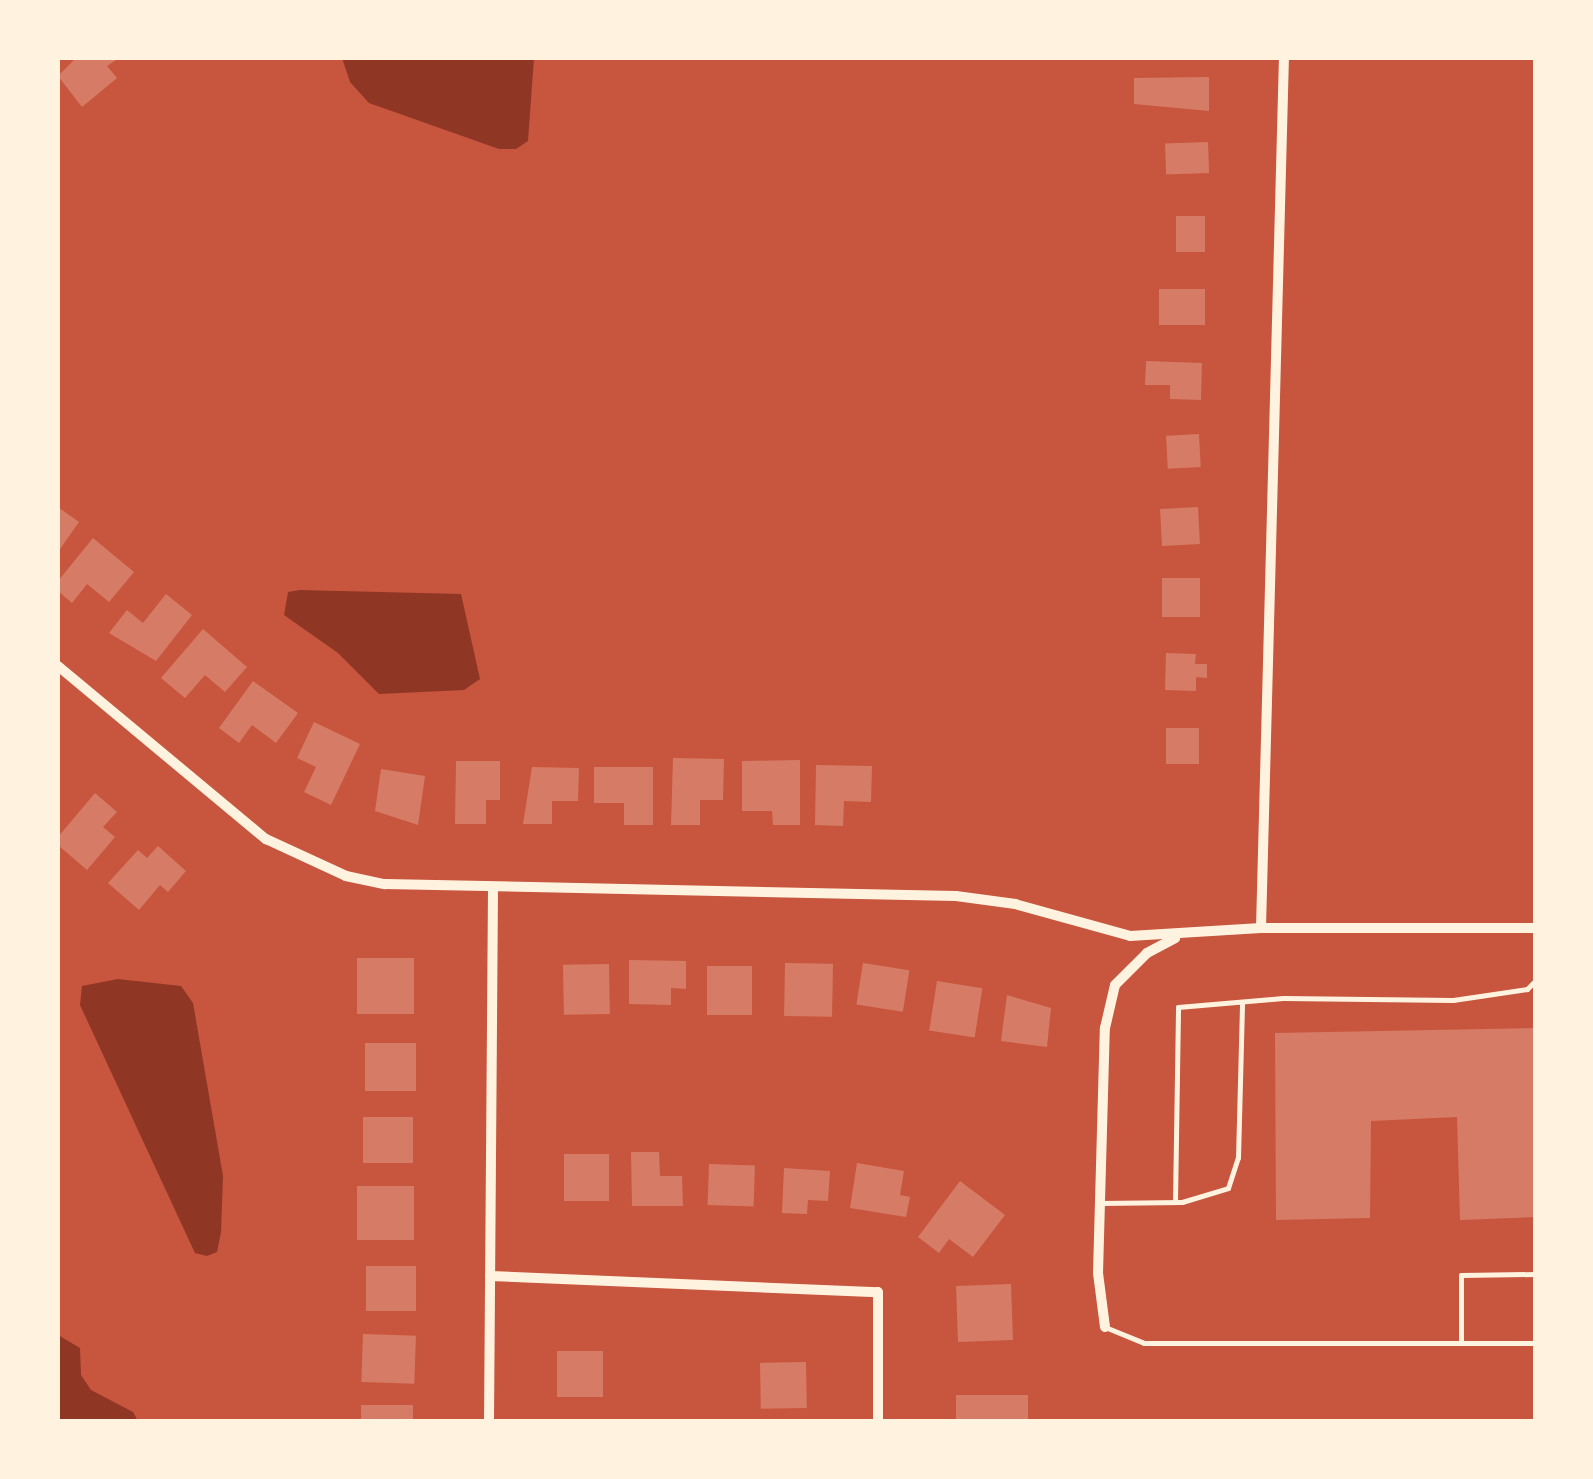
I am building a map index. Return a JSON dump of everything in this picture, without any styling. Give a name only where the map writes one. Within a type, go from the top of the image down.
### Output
[{"type":"street","points":[[1262,928],[1284,58]]},
{"type":"street","points":[[58,666],[266,840],[306,861],[385,884],[956,896],[1015,904],[1130,936],[1180,936],[1262,928],[1536,928]]},
{"type":"street","points":[[488,1422],[493,887]]},
{"type":"street","points":[[1105,1328],[1098,1273],[1105,1028],[1116,985],[1147,953],[1180,936]]},
{"type":"street","points":[[490,1276],[878,1292],[878,1422]]},
{"type":"lane","points":[[1175,1202],[1178,1007],[1283,998],[1452,1000],[1527,989],[1536,980]]},
{"type":"lane","points":[[1100,1204],[1175,1202],[1228,1188],[1238,1158],[1242,1004]]},
{"type":"lane","points":[[1461,1343],[1460,1275],[1536,1274]]},
{"type":"lane","points":[[1105,1328],[1144,1343],[1536,1343]]},
{"type":"shaded area","points":[[342,58],[534,58],[528,141],[516,149],[499,149],[369,103],[350,82]]},
{"type":"shaded area","points":[[288,592],[461,594],[480,679],[464,690],[379,694],[338,653],[284,615]]},
{"type":"shaded area","points":[[118,979],[181,986],[193,1003],[223,1176],[217,1252],[207,1256],[195,1253],[80,1005],[82,986]]},
{"type":"shaded area","points":[[58,1335],[80,1348],[81,1375],[91,1390],[133,1412],[138,1421],[58,1421]]},
{"type":"building","points":[[76,58],[119,58],[107,66],[117,78],[82,107],[58,76]]},
{"type":"building","points":[[1209,77],[1209,111],[1134,104],[1134,78]]},
{"type":"building","points":[[1208,142],[1209,173],[1166,174],[1165,144]]},
{"type":"building","points":[[1176,216],[1205,216],[1205,252],[1176,252]]},
{"type":"building","points":[[1159,289],[1205,289],[1205,325],[1159,325]]},
{"type":"building","points":[[1146,361],[1202,363],[1201,400],[1170,399],[1170,385],[1145,385]]},
{"type":"building","points":[[1199,434],[1201,467],[1168,469],[1166,436]]},
{"type":"building","points":[[58,507],[79,522],[58,552]]},
{"type":"building","points":[[1198,507],[1200,544],[1162,546],[1160,509]]},
{"type":"building","points":[[93,538],[134,572],[109,602],[87,584],[72,603],[58,591],[58,581]]},
{"type":"building","points":[[1162,578],[1200,578],[1200,617],[1162,617]]},
{"type":"building","points":[[166,594],[192,615],[156,661],[109,633],[127,610],[143,623]]},
{"type":"building","points":[[203,629],[247,667],[225,692],[205,675],[185,698],[161,678]]},
{"type":"building","points":[[1166,653],[1196,654],[1195,664],[1207,664],[1207,678],[1196,677],[1196,691],[1165,690]]},
{"type":"building","points":[[253,681],[298,713],[276,743],[252,725],[239,743],[219,728]]},
{"type":"building","points":[[314,722],[360,744],[331,805],[304,792],[316,767],[297,758]]},
{"type":"building","points":[[1166,728],[1199,728],[1199,764],[1166,764]]},
{"type":"building","points":[[673,758],[724,759],[723,800],[700,800],[700,825],[671,825]]},
{"type":"building","points":[[800,760],[800,825],[773,825],[772,811],[742,811],[742,761]]},
{"type":"building","points":[[456,761],[500,761],[500,800],[486,800],[486,824],[455,824]]},
{"type":"building","points":[[816,765],[872,766],[871,802],[844,801],[843,826],[815,825]]},
{"type":"building","points":[[532,767],[579,768],[578,801],[552,801],[552,824],[523,824]]},
{"type":"building","points":[[594,767],[653,767],[653,825],[624,825],[624,803],[594,803]]},
{"type":"building","points":[[381,769],[425,776],[418,825],[375,811]]},
{"type":"building","points":[[95,793],[117,812],[103,827],[115,837],[87,870],[58,845],[58,837]]},
{"type":"building","points":[[158,846],[186,871],[168,892],[160,885],[139,910],[108,883],[138,850],[147,858]]},
{"type":"building","points":[[357,958],[414,958],[414,1014],[357,1014]]},
{"type":"building","points":[[629,960],[686,961],[686,989],[671,988],[671,1005],[629,1004]]},
{"type":"building","points":[[785,963],[833,964],[832,1017],[784,1016]]},
{"type":"building","points":[[863,963],[909,970],[903,1012],[856,1004]]},
{"type":"building","points":[[609,964],[610,1014],[564,1015],[563,965]]},
{"type":"building","points":[[707,966],[752,966],[752,1015],[707,1015]]},
{"type":"building","points":[[937,981],[982,988],[975,1038],[929,1030]]},
{"type":"building","points":[[1007,995],[1051,1008],[1047,1047],[1001,1041]]},
{"type":"building","points":[[1536,1028],[1536,1217],[1460,1220],[1457,1117],[1371,1121],[1370,1218],[1276,1220],[1275,1033]]},
{"type":"building","points":[[365,1043],[416,1043],[416,1091],[365,1091]]},
{"type":"building","points":[[363,1117],[413,1117],[413,1163],[363,1163]]},
{"type":"building","points":[[631,1152],[659,1152],[660,1176],[682,1176],[683,1206],[632,1206]]},
{"type":"building","points":[[564,1154],[609,1154],[609,1201],[564,1201]]},
{"type":"building","points":[[857,1163],[904,1171],[900,1195],[910,1197],[906,1217],[850,1208]]},
{"type":"building","points":[[709,1164],[755,1166],[754,1207],[708,1205]]},
{"type":"building","points":[[784,1168],[830,1171],[828,1201],[808,1200],[807,1214],[782,1213]]},
{"type":"building","points":[[960,1181],[1005,1215],[973,1257],[949,1239],[939,1253],[918,1237]]},
{"type":"building","points":[[357,1186],[414,1186],[414,1240],[357,1240]]},
{"type":"building","points":[[366,1266],[416,1266],[416,1311],[366,1311]]},
{"type":"building","points":[[1011,1284],[1013,1340],[958,1342],[956,1286]]},
{"type":"building","points":[[363,1334],[416,1336],[414,1384],[361,1382]]},
{"type":"building","points":[[557,1351],[603,1351],[603,1397],[557,1397]]},
{"type":"building","points":[[806,1362],[807,1408],[761,1409],[760,1363]]},
{"type":"building","points":[[956,1395],[1028,1395],[1028,1422],[956,1422]]},
{"type":"building","points":[[361,1405],[413,1405],[413,1422],[361,1422]]}]
